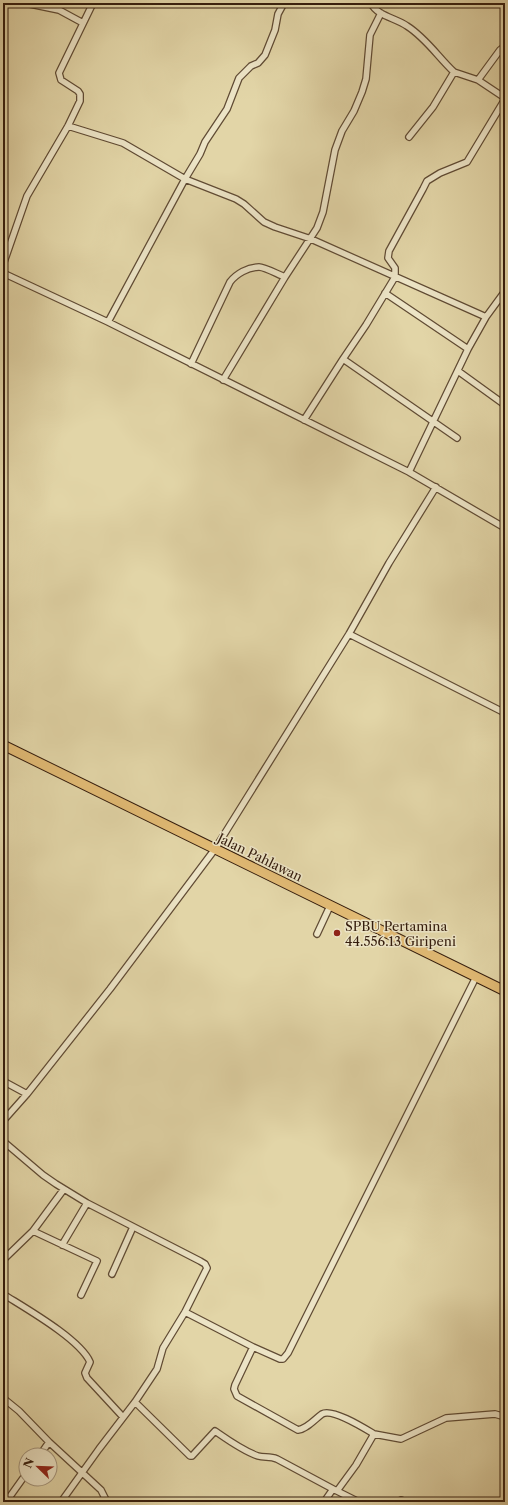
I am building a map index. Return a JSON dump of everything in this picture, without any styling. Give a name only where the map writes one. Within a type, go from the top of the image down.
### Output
[{"type":"main road","name":"Jalan Pahlawan","points":[[3,745],[505,991]]},
{"type":"street","points":[[25,3],[59,10],[83,23]]},
{"type":"street","points":[[3,265],[27,196],[68,126],[80,101],[80,94],[75,88],[61,80],[59,74],[92,3]]},
{"type":"street","points":[[108,322],[200,154],[205,142],[227,108],[239,78],[248,68],[258,63],[265,55],[276,30],[278,14],[284,3]]},
{"type":"street","points":[[304,420],[395,277],[394,268],[388,258],[389,251],[422,189],[431,179],[440,173],[467,162],[505,98],[478,80],[454,72],[421,36],[406,24],[374,9],[371,3]]},
{"type":"street","points":[[224,380],[285,277],[317,228],[323,212],[335,150],[342,131],[354,111],[366,79],[370,35],[381,13]]},
{"type":"street","points":[[478,80],[500,50],[505,46]]},
{"type":"street","points":[[409,137],[433,107],[454,72]]},
{"type":"street","points":[[68,126],[123,143],[185,179],[236,199],[264,222],[311,239],[486,317]]},
{"type":"street","points":[[191,364],[234,276],[260,266],[285,277]]},
{"type":"street","points":[[3,273],[108,322],[409,472],[505,528]]},
{"type":"street","points":[[409,472],[468,349],[486,317],[505,291]]},
{"type":"street","points":[[385,293],[468,349]]},
{"type":"street","points":[[343,359],[457,438]]},
{"type":"street","points":[[458,371],[505,405]]},
{"type":"street","points":[[3,1121],[27,1094],[110,988],[215,849],[349,634],[389,563],[436,487]]},
{"type":"street","points":[[349,634],[505,713]]},
{"type":"street","points":[[317,934],[330,906]]},
{"type":"street","points":[[185,1312],[253,1347],[280,1359],[284,1359],[476,977]]},
{"type":"street","points":[[3,1080],[27,1094]]},
{"type":"street","points":[[3,1141],[43,1175],[64,1189],[87,1203],[206,1265],[206,1271],[185,1312],[163,1348],[157,1369],[135,1402],[61,1502]]},
{"type":"street","points":[[3,1260],[33,1231],[64,1189]]},
{"type":"street","points":[[62,1245],[87,1203]]},
{"type":"street","points":[[112,1274],[133,1227]]},
{"type":"street","points":[[33,1231],[97,1261],[81,1295]]},
{"type":"street","points":[[3,1294],[32,1312],[72,1342],[88,1358],[90,1362],[85,1373],[87,1378],[123,1417]]},
{"type":"street","points":[[253,1347],[235,1385],[234,1389],[237,1396],[298,1430],[303,1429],[328,1412],[345,1418],[374,1434],[401,1439],[446,1418],[495,1414],[505,1417]]},
{"type":"street","points":[[3,1398],[48,1442],[101,1490],[107,1502]]},
{"type":"street","points":[[135,1402],[190,1456],[192,1456],[215,1431],[251,1453],[260,1457],[271,1457],[277,1459],[359,1502]]},
{"type":"street","points":[[324,1502],[356,1465],[374,1434]]},
{"type":"street","points":[[45,1447],[48,1442]]},
{"type":"street","points":[[6,1502],[18,1485]]},
{"type":"street","points":[[398,1502],[401,1500],[406,1502]]},
{"type":"place","name":"SPBU Pertamina 44.556.13 Giripeni","points":[[337,933]]}]
